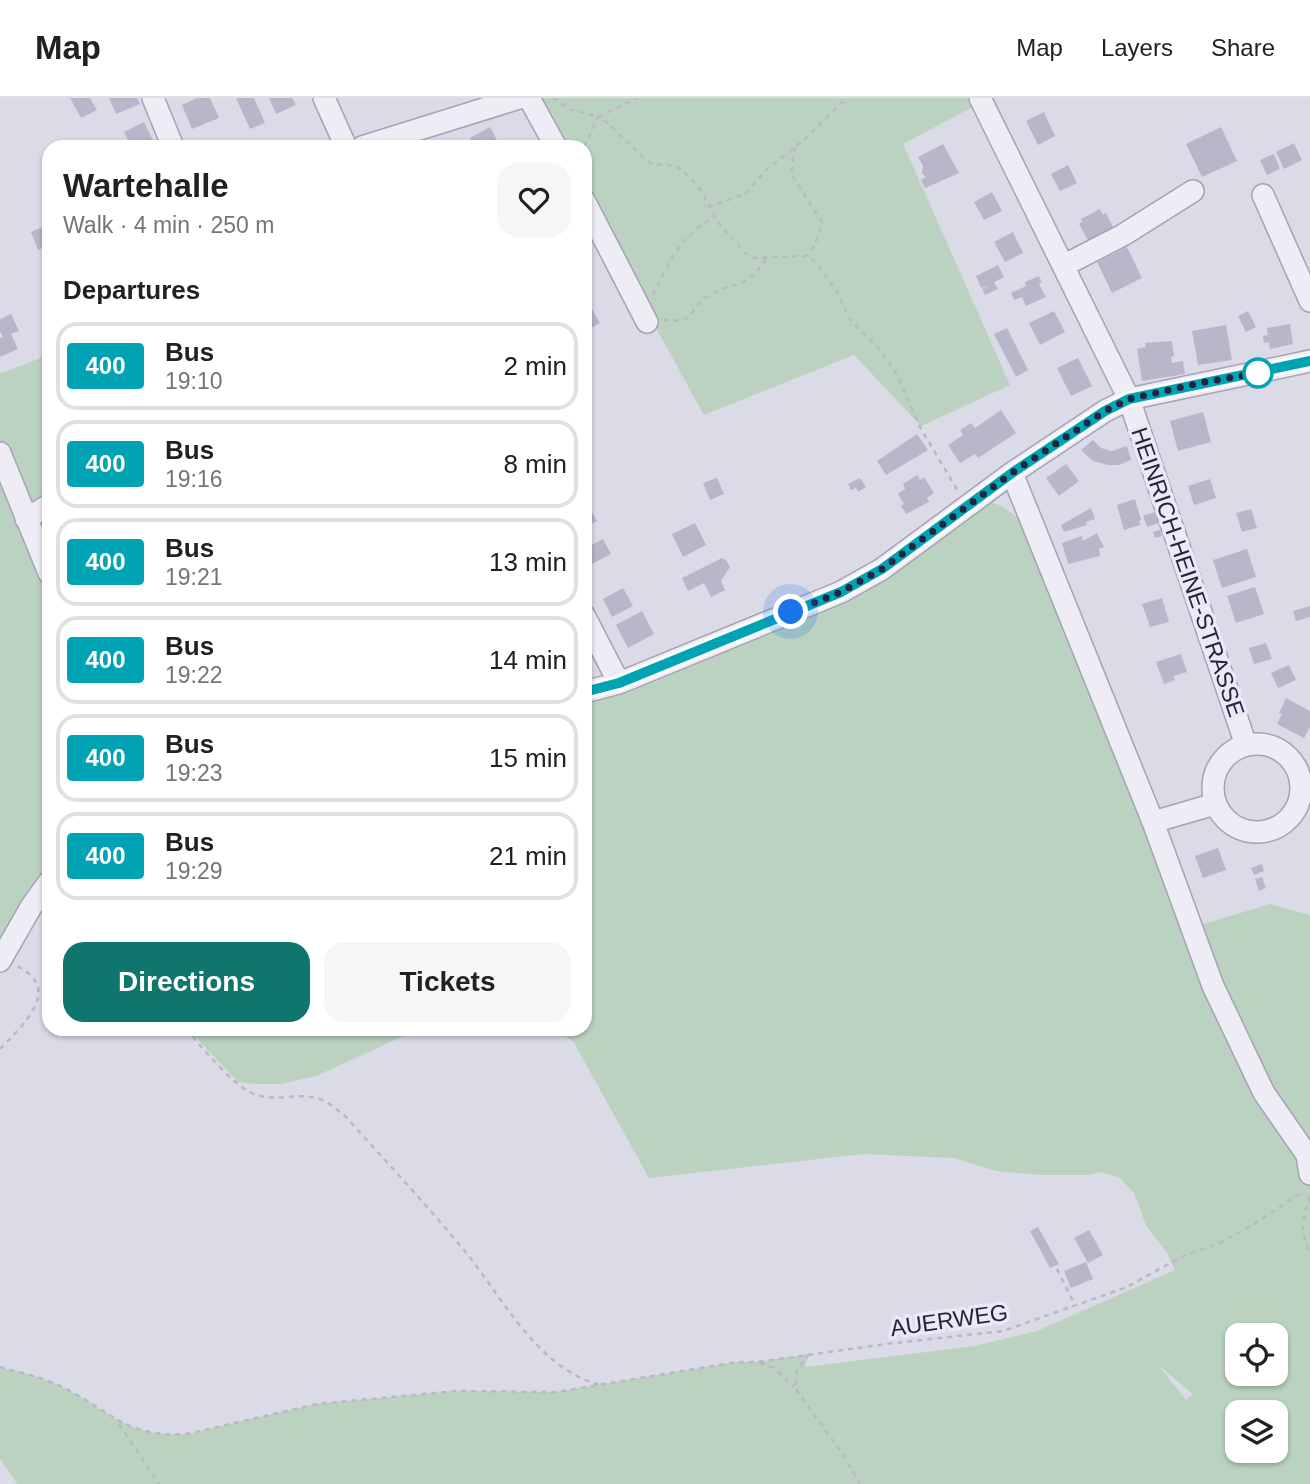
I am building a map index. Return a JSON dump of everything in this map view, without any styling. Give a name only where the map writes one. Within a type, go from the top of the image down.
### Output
[{"type":"street","points":[[153,98],[170,140]]},
{"type":"street","points":[[324,98],[343,140]]},
{"type":"street","points":[[384,140],[519,98]]},
{"type":"street","points":[[529,98],[552,140]]},
{"type":"street","name":"HEINRICH-HEINE-STRASSE","points":[[980,98],[1129,399],[1246,745]]},
{"type":"street","points":[[1063,266],[1123,234],[1193,191]]},
{"type":"street","points":[[1263,195],[1310,301]]},
{"type":"street","points":[[592,215],[643,314]]},
{"type":"street","points":[[592,690],[619,683],[841,592],[882,569],[1012,473],[1105,411],[1129,399],[1310,361]]},
{"type":"street","points":[[0,453],[42,557]]},
{"type":"street","points":[[1012,473],[1153,822],[1213,986],[1264,1093],[1307,1156],[1310,1174]]},
{"type":"street","points":[[26,519],[42,509]]},
{"type":"street","points":[[592,631],[619,683]]},
{"type":"street","points":[[1263,744],[1279,749],[1305,774],[1298,806],[1290,818],[1278,828],[1264,832],[1248,832],[1234,827],[1223,817],[1215,804],[1212,789],[1214,774],[1221,761],[1232,751],[1246,745],[1263,744]]},
{"type":"street","points":[[1153,822],[1215,804]]},
{"type":"street","points":[[0,959],[42,892]]},
{"type":"path","points":[[553,98],[569,109],[598,117],[615,129],[643,158],[652,163],[676,166],[691,178],[715,217],[745,253],[754,258],[766,259],[807,256],[816,262],[825,272],[849,318],[880,350],[895,371],[921,429],[967,506]]},
{"type":"path","points":[[587,140],[598,117],[636,98]]},
{"type":"path","points":[[708,207],[745,194],[767,169],[819,126],[846,98]]},
{"type":"path","points":[[795,146],[792,174],[822,222],[815,245],[807,256]]},
{"type":"path","points":[[715,217],[702,224],[673,253],[643,314],[684,320],[692,315],[705,298],[751,278],[766,259]]},
{"type":"path","points":[[0,959],[27,971],[38,986],[38,1001],[30,1017],[0,1049]]},
{"type":"path","points":[[193,1036],[251,1093],[260,1097],[299,1096],[323,1100],[345,1116],[462,1247],[533,1340],[562,1368],[582,1380],[604,1385]]},
{"type":"path","name":"AUERWEG","points":[[117,1421],[150,1432],[177,1434],[317,1404],[456,1391],[556,1392],[737,1362],[757,1363],[809,1354],[1003,1331],[1127,1287],[1181,1257],[1222,1242],[1310,1187]]},
{"type":"path","points":[[1310,1196],[1302,1222],[1305,1244],[1310,1252]]},
{"type":"path","points":[[1057,1269],[1073,1301],[1073,1307]]},
{"type":"path","points":[[795,1388],[797,1370],[809,1354]]},
{"type":"path","points":[[757,1363],[774,1368],[795,1388],[844,1456],[860,1484]]},
{"type":"path","points":[[0,1367],[62,1386],[117,1421],[159,1484]]},
{"type":"green space","points":[[529,98],[980,98],[982,102],[903,144],[1010,385],[921,426],[854,355],[704,415],[592,212],[592,140],[552,140]]},
{"type":"green space","points":[[42,357],[42,883],[0,947],[0,374]]},
{"type":"green space","points":[[984,504],[1002,506],[1029,526],[1194,927],[1270,904],[1310,915],[1310,1484],[17,1484],[0,1458],[0,1367],[55,1384],[133,1427],[148,1432],[187,1434],[317,1404],[456,1391],[556,1392],[737,1362],[757,1362],[809,1354],[805,1367],[975,1346],[1037,1331],[1175,1270],[1167,1253],[1146,1225],[1134,1193],[1120,1178],[1101,1172],[1087,1175],[1041,1175],[996,1171],[954,1158],[863,1154],[649,1178],[573,1041],[565,1036],[592,1036],[592,695],[780,621]],"holes":[[[1157,1364],[1193,1394],[1186,1400]]]},
{"type":"green space","points":[[195,1036],[404,1036],[316,1076],[280,1084],[238,1082]]},
{"type":"building","points":[[70,98],[90,98],[97,110],[81,118]]},
{"type":"building","points":[[109,98],[137,98],[140,104],[116,114]]},
{"type":"building","points":[[197,98],[210,98],[219,118],[192,129],[182,105]]},
{"type":"building","points":[[236,98],[254,98],[265,123],[250,129]]},
{"type":"building","points":[[269,98],[292,98],[296,105],[276,114]]},
{"type":"building","points":[[1044,112],[1055,136],[1038,145],[1026,121]]},
{"type":"building","points":[[144,122],[153,140],[128,140],[124,132]]},
{"type":"building","points":[[490,127],[497,140],[471,140],[470,138]]},
{"type":"building","points":[[1221,127],[1237,161],[1202,177],[1186,144]]},
{"type":"building","points":[[1294,143],[1302,160],[1284,169],[1276,152]]},
{"type":"building","points":[[943,144],[959,173],[925,188],[921,180],[926,177],[922,173],[923,166],[918,157]]},
{"type":"building","points":[[1274,154],[1280,169],[1267,175],[1260,160]]},
{"type":"building","points":[[1068,165],[1077,183],[1060,191],[1051,174]]},
{"type":"building","points":[[992,192],[1002,211],[984,220],[974,202]]},
{"type":"building","points":[[1100,209],[1103,215],[1106,213],[1113,232],[1090,244],[1079,224],[1081,219]]},
{"type":"building","points":[[42,227],[42,248],[38,250],[31,232]]},
{"type":"building","points":[[1013,232],[1023,253],[1005,262],[994,242]]},
{"type":"building","points":[[1127,247],[1142,278],[1112,293],[1097,262]]},
{"type":"building","points":[[998,265],[1004,277],[994,282],[998,289],[985,295],[982,289],[990,285],[981,288],[976,276]]},
{"type":"building","points":[[1039,276],[1042,282],[1039,284],[1046,297],[1026,306],[1022,297],[1014,300],[1011,293],[1026,286],[1025,282]]},
{"type":"building","points":[[592,309],[600,323],[592,328]]},
{"type":"building","points":[[1054,311],[1065,332],[1040,345],[1029,323]]},
{"type":"building","points":[[1248,311],[1256,327],[1246,332],[1238,316]]},
{"type":"building","points":[[11,314],[19,331],[11,334],[18,349],[0,357],[0,338],[3,337],[0,319]]},
{"type":"building","points":[[1290,324],[1293,344],[1270,349],[1269,342],[1264,343],[1263,336],[1268,335],[1267,328]]},
{"type":"building","points":[[1226,325],[1232,360],[1198,365],[1192,331]]},
{"type":"building","points":[[1007,328],[1028,370],[1016,377],[994,334]]},
{"type":"building","points":[[1172,341],[1172,363],[1183,361],[1185,374],[1142,381],[1137,349],[1146,347],[1145,343]]},
{"type":"building","points":[[1078,358],[1092,386],[1071,396],[1057,368]]},
{"type":"building","points":[[1001,410],[1016,433],[978,458],[975,454],[960,463],[948,445],[963,435],[960,430],[971,423],[975,428]]},
{"type":"building","points":[[1203,412],[1211,442],[1178,451],[1170,421]]},
{"type":"building","points":[[917,434],[928,450],[886,475],[877,461]]},
{"type":"building","points":[[1093,440],[1101,448],[1112,451],[1127,446],[1131,460],[1119,465],[1093,461],[1081,450]]},
{"type":"building","points":[[1066,464],[1079,481],[1059,496],[1046,478]]},
{"type":"building","points":[[917,475],[920,480],[924,477],[934,493],[927,498],[929,502],[906,514],[898,494],[905,489],[903,484]]},
{"type":"building","points":[[717,478],[724,494],[710,500],[703,483]]},
{"type":"building","points":[[860,478],[866,487],[858,492],[856,488],[851,490],[848,484]]},
{"type":"building","points":[[1210,479],[1216,498],[1194,505],[1188,486]]},
{"type":"building","points":[[1135,499],[1140,525],[1124,530],[1117,505]]},
{"type":"building","points":[[1091,508],[1095,519],[1086,522],[1087,525],[1064,532],[1061,525]]},
{"type":"building","points":[[1251,509],[1257,528],[1242,532],[1236,513]]},
{"type":"building","points":[[1155,512],[1159,523],[1147,527],[1143,516]]},
{"type":"building","points":[[695,523],[706,545],[683,557],[672,534]]},
{"type":"building","points":[[1160,530],[1162,536],[1155,538],[1153,532]]},
{"type":"building","points":[[1097,533],[1104,547],[1099,549],[1100,556],[1068,564],[1062,543],[1082,536],[1083,541]]},
{"type":"building","points":[[603,539],[611,554],[592,564],[592,545]]},
{"type":"building","points":[[1247,549],[1256,577],[1222,588],[1213,560]]},
{"type":"building","points":[[722,558],[730,567],[721,581],[725,590],[711,597],[704,583],[688,591],[682,578]]},
{"type":"building","points":[[1255,587],[1264,614],[1236,623],[1227,596]]},
{"type":"building","points":[[623,588],[633,606],[612,617],[603,599]]},
{"type":"building","points":[[1162,598],[1169,622],[1150,627],[1142,604]]},
{"type":"building","points":[[1310,606],[1310,617],[1296,621],[1293,611]]},
{"type":"building","points":[[642,611],[654,634],[628,648],[616,625]]},
{"type":"building","points":[[1266,643],[1272,659],[1254,664],[1249,648]]},
{"type":"building","points":[[1181,654],[1187,672],[1174,676],[1175,680],[1164,684],[1156,662]]},
{"type":"building","points":[[1289,665],[1296,680],[1278,688],[1271,673]]},
{"type":"building","points":[[1286,698],[1310,711],[1310,727],[1304,738],[1277,724]]},
{"type":"building","points":[[1218,848],[1226,870],[1203,878],[1195,856]]},
{"type":"building","points":[[1262,864],[1264,871],[1254,875],[1251,868]]},
{"type":"building","points":[[1262,877],[1266,888],[1259,891],[1255,879]]},
{"type":"building","points":[[1038,1227],[1059,1264],[1050,1268],[1030,1231]]},
{"type":"building","points":[[1089,1230],[1103,1255],[1088,1263],[1074,1238]]},
{"type":"building","points":[[1086,1262],[1093,1279],[1071,1288],[1064,1271]]},
{"type":"bus line","name":"400","points":[[592,690],[619,683],[841,592],[882,569],[1012,473],[1105,411],[1129,399],[1310,361]]},
{"type":"route","points":[[791,612],[841,592],[882,569],[1012,473],[1105,411],[1129,399],[1258,373]]}]
